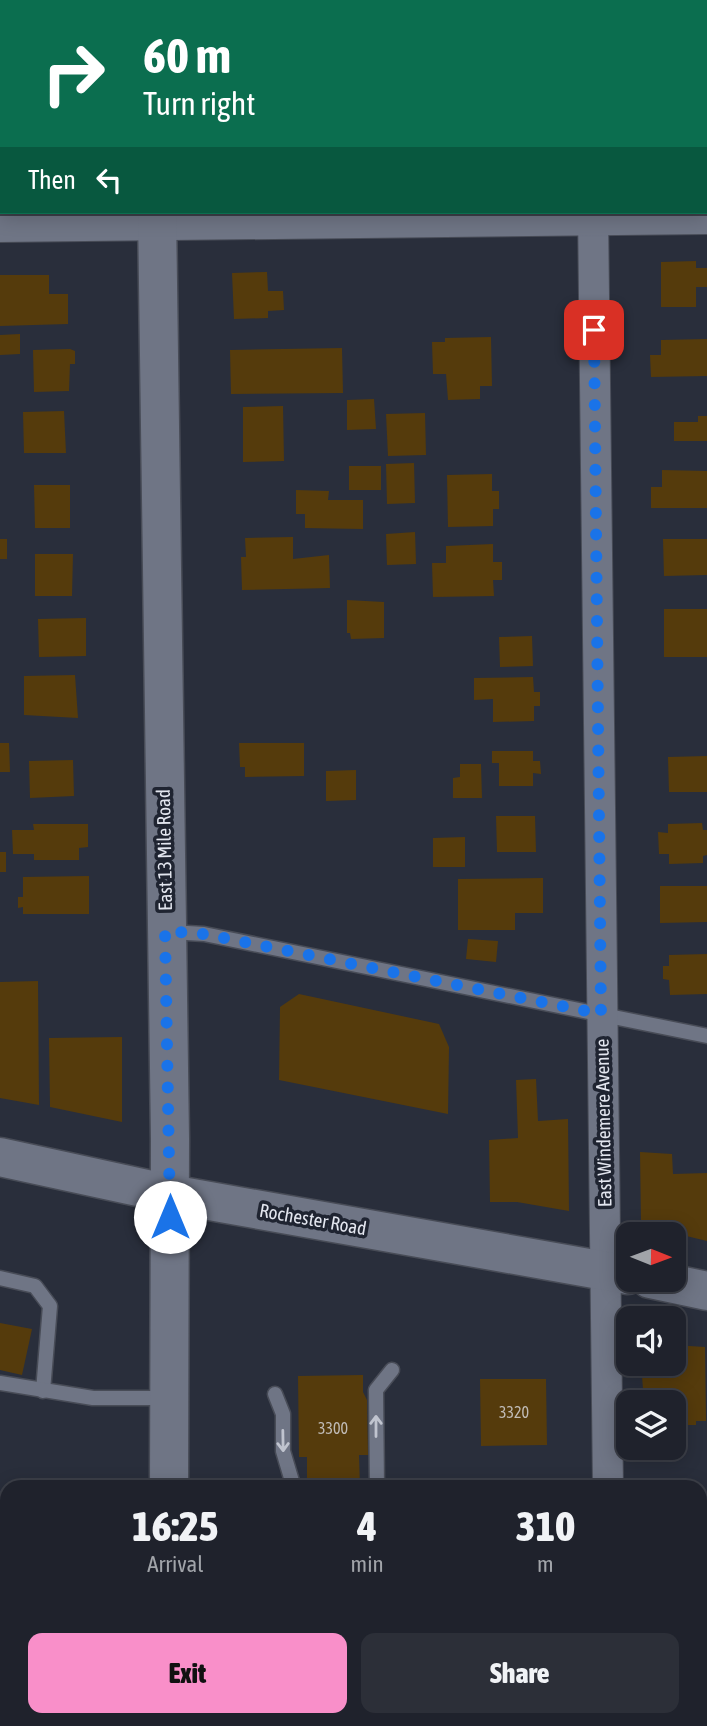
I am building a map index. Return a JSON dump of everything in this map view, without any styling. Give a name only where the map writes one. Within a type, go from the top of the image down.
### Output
[{"type":"main road","name":"East 13 Mile Road","points":[[157,219],[170,1194],[169,1480]]},
{"type":"main road","name":"Rochester Road","points":[[0,1157],[170,1194],[616,1273]]},
{"type":"main road","points":[[686,1287],[707,1291]]},
{"type":"street","points":[[0,227],[157,219],[593,216],[707,219]]},
{"type":"street","name":"East Windemere Avenue","points":[[593,216],[601,1014],[616,1243]]},
{"type":"street","name":"East Windemere Avenue","points":[[608,1480],[617,1292]]},
{"type":"lane","points":[[165,931],[204,934],[707,1036]]},
{"type":"lane","points":[[0,1278],[35,1286],[50,1306],[43,1391]]},
{"type":"lane","points":[[377,1480],[376,1390],[391,1370]]},
{"type":"lane","points":[[0,1383],[93,1398],[169,1398]]},
{"type":"lane","points":[[275,1394],[283,1414],[283,1451],[292,1480]]},
{"type":"building","points":[[696,261],[696,268],[707,268],[707,287],[696,287],[696,307],[661,307],[661,262]]},
{"type":"building","points":[[267,272],[268,291],[283,291],[284,310],[268,311],[268,318],[234,319],[232,273]]},
{"type":"building","points":[[0,275],[49,275],[49,294],[68,294],[68,324],[0,326]]},
{"type":"building","points":[[20,334],[20,354],[0,355],[0,335]]},
{"type":"building","points":[[491,337],[492,386],[480,386],[480,399],[448,400],[446,374],[433,374],[432,342],[445,342],[445,338]]},
{"type":"building","points":[[707,339],[707,376],[651,377],[650,355],[661,355],[661,340]]},
{"type":"building","points":[[342,348],[343,393],[231,394],[230,350]]},
{"type":"building","points":[[33,350],[75,351],[75,364],[70,364],[69,391],[34,392]]},
{"type":"building","points":[[374,399],[376,429],[347,430],[347,400]]},
{"type":"building","points":[[283,406],[284,461],[243,462],[243,407]]},
{"type":"building","points":[[64,411],[66,453],[24,453],[23,412]]},
{"type":"building","points":[[425,413],[426,455],[388,456],[386,414]]},
{"type":"building","points":[[698,416],[707,416],[707,441],[674,441],[674,422],[698,422]]},
{"type":"building","points":[[414,463],[415,503],[387,504],[386,464]]},
{"type":"building","points":[[349,466],[381,466],[381,490],[349,490]]},
{"type":"building","points":[[662,470],[707,471],[707,508],[651,508],[651,487],[662,487]]},
{"type":"building","points":[[492,474],[492,491],[499,491],[499,509],[493,509],[493,526],[448,527],[447,475]]},
{"type":"building","points":[[34,485],[70,485],[70,528],[35,528]]},
{"type":"building","points":[[296,490],[329,491],[328,500],[363,500],[363,529],[305,528],[305,514],[296,514]]},
{"type":"building","points":[[415,532],[416,564],[387,565],[386,534]]},
{"type":"building","points":[[293,537],[293,559],[329,555],[330,588],[242,590],[241,557],[246,557],[245,538]]},
{"type":"building","points":[[0,539],[7,539],[7,559],[0,559]]},
{"type":"building","points":[[663,539],[707,539],[707,575],[664,576]]},
{"type":"building","points":[[493,544],[493,562],[502,562],[502,580],[493,580],[494,596],[433,597],[432,563],[446,563],[446,546]]},
{"type":"building","points":[[35,554],[73,554],[72,596],[35,596]]},
{"type":"building","points":[[347,600],[384,602],[384,638],[351,639],[350,633],[347,633]]},
{"type":"building","points":[[664,609],[707,609],[707,657],[664,657]]},
{"type":"building","points":[[86,618],[86,656],[39,657],[38,619]]},
{"type":"building","points":[[532,636],[533,666],[500,667],[499,637]]},
{"type":"building","points":[[75,675],[78,718],[24,715],[24,676]]},
{"type":"building","points":[[533,677],[534,692],[540,692],[540,706],[534,706],[534,721],[493,722],[493,699],[474,700],[474,678]]},
{"type":"building","points":[[0,743],[9,743],[10,772],[0,772]]},
{"type":"building","points":[[239,743],[304,743],[304,776],[245,777],[245,767],[240,767]]},
{"type":"building","points":[[492,751],[533,751],[533,761],[540,761],[541,774],[533,773],[533,786],[499,786],[499,763],[492,763]]},
{"type":"building","points":[[707,756],[707,792],[669,792],[668,757]]},
{"type":"building","points":[[73,760],[74,796],[30,798],[29,761]]},
{"type":"building","points":[[460,764],[481,764],[482,798],[453,798],[453,778],[460,777]]},
{"type":"building","points":[[356,770],[356,800],[326,801],[326,771]]},
{"type":"building","points":[[496,816],[535,816],[536,852],[497,852]]},
{"type":"building","points":[[702,823],[703,830],[707,830],[707,855],[703,856],[703,863],[669,864],[669,854],[659,854],[658,832],[668,833],[668,824]]},
{"type":"building","points":[[33,824],[88,824],[88,847],[79,848],[79,860],[34,860],[34,854],[13,854],[12,830],[34,830]]},
{"type":"building","points":[[465,837],[465,867],[433,867],[433,838]]},
{"type":"building","points":[[0,852],[6,852],[6,872],[0,872]]},
{"type":"building","points":[[89,876],[89,914],[23,914],[23,907],[18,908],[18,897],[23,897],[23,877]]},
{"type":"building","points":[[543,878],[543,913],[515,913],[515,930],[458,930],[458,879]]},
{"type":"building","points":[[660,886],[707,886],[707,922],[660,923]]},
{"type":"building","points":[[468,939],[498,941],[496,962],[466,959]]},
{"type":"building","points":[[707,954],[707,994],[670,995],[669,980],[663,979],[663,966],[669,966],[669,955]]},
{"type":"building","points":[[38,981],[39,1105],[0,1098],[0,982]]},
{"type":"building","points":[[299,994],[439,1024],[449,1047],[448,1114],[279,1080],[280,1007]]},
{"type":"building","points":[[122,1037],[122,1122],[50,1107],[49,1038]]},
{"type":"building","points":[[536,1079],[538,1121],[568,1119],[569,1211],[517,1202],[490,1202],[489,1140],[518,1138],[516,1080]]},
{"type":"building","points":[[640,1152],[672,1154],[673,1174],[707,1173],[707,1241],[686,1236],[686,1222],[641,1222]]},
{"type":"building","points":[[0,1323],[32,1329],[22,1375],[0,1370]]},
{"type":"building","points":[[686,1346],[705,1347],[706,1421],[686,1425],[686,1390],[643,1390],[642,1376],[686,1376]]},
{"type":"building","points":[[363,1375],[363,1392],[367,1400],[368,1455],[359,1455],[360,1480],[307,1480],[307,1457],[299,1457],[298,1376]]},
{"type":"building","points":[[480,1379],[546,1379],[547,1445],[481,1446]]},
{"type":"route","points":[[170,1217],[165,931],[204,934],[601,1014],[594,330]]}]
